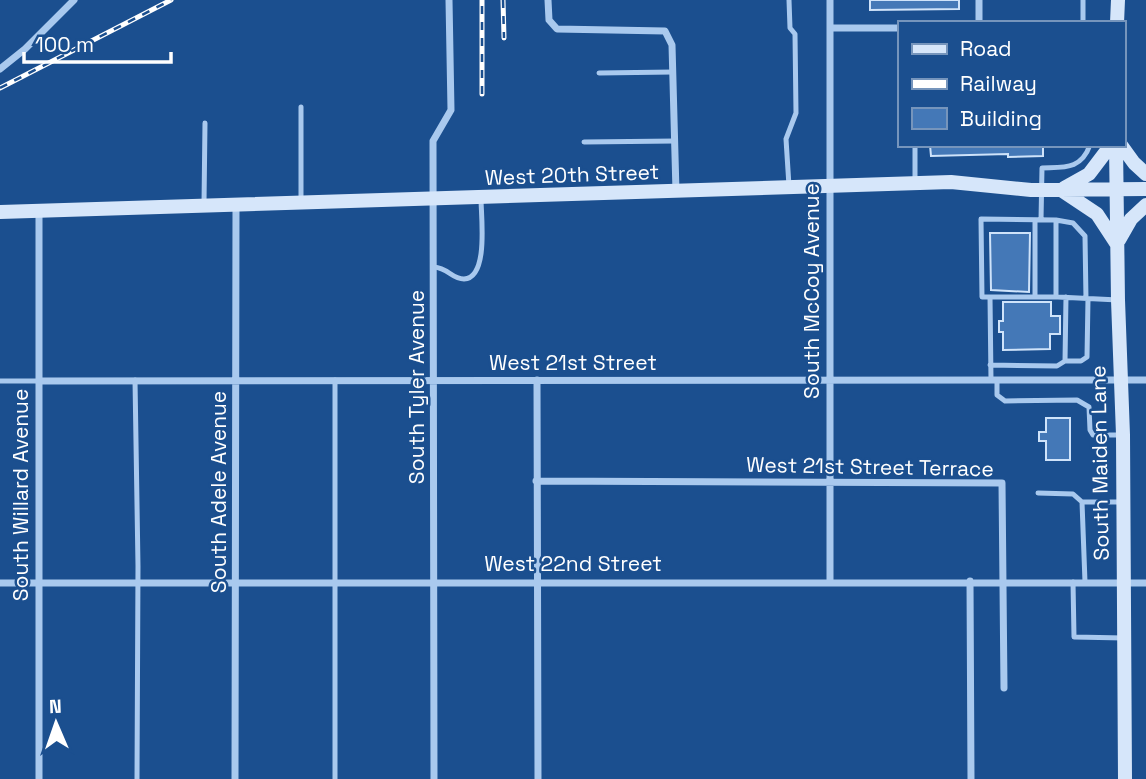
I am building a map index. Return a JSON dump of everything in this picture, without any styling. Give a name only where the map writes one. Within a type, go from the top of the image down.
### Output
[{"type":"main road","points":[[1117,21],[1118,0]]},
{"type":"main road","points":[[1114,147],[1089,174],[1060,190],[1097,214],[1117,244],[1131,219],[1146,205]]},
{"type":"main road","name":"South Maiden Lane","points":[[1116,147],[1123,435],[1125,779]]},
{"type":"main road","points":[[1118,147],[1146,174]]},
{"type":"main road","name":"West 20th Street","points":[[0,212],[481,199],[951,182],[1041,190],[1146,189]]},
{"type":"street","points":[[0,69],[25,49],[74,0]]},
{"type":"street","name":"South Tyler Avenue","points":[[434,779],[433,141],[451,110],[449,0]]},
{"type":"street","points":[[548,0],[549,20],[558,29],[665,31],[672,45],[676,192]]},
{"type":"street","name":"South McCoy Avenue","points":[[830,0],[830,581]]},
{"type":"street","points":[[979,0],[979,21]]},
{"type":"street","points":[[830,28],[898,28]]},
{"type":"street","name":"South Adele Avenue","points":[[235,779],[236,205]]},
{"type":"street","name":"South Willard Avenue","points":[[39,210],[39,779]]},
{"type":"street","points":[[537,380],[538,779]]},
{"type":"street","name":"West 21st Street","points":[[39,381],[1146,380]]},
{"type":"street","name":"West 21st Street Terrace","points":[[537,481],[1002,483],[1004,688]]},
{"type":"street","points":[[970,581],[971,779]]},
{"type":"street","name":"West 22nd Street","points":[[0,583],[1146,583]]},
{"type":"lane","points":[[789,0],[790,27],[795,34],[796,113],[786,139],[789,189]]},
{"type":"lane","points":[[1083,0],[1083,21]]},
{"type":"lane","points":[[599,73],[673,72]]},
{"type":"lane","points":[[300,107],[301,203]]},
{"type":"lane","points":[[204,206],[205,123]]},
{"type":"lane","points":[[584,142],[675,141]]},
{"type":"lane","points":[[915,147],[915,184]]},
{"type":"lane","points":[[1035,297],[1042,168],[1070,166],[1086,157],[1089,147]]},
{"type":"lane","points":[[434,267],[445,269],[461,279],[470,278],[477,272],[481,257],[481,199]]},
{"type":"lane","points":[[990,365],[1057,366],[1065,361],[1083,361],[1087,357],[1087,299],[1085,236],[1073,223],[1056,220],[981,219],[982,297],[1066,297],[1087,299],[1118,300]]},
{"type":"lane","points":[[1056,220],[1056,297]]},
{"type":"lane","points":[[990,297],[990,365],[998,395],[1005,401],[1077,400],[1089,407],[1090,430],[1093,435],[1123,435]]},
{"type":"lane","points":[[1065,361],[1066,297]]},
{"type":"lane","points":[[135,380],[137,779]]},
{"type":"lane","points":[[335,380],[335,779]]},
{"type":"lane","name":"West 21st Street","points":[[0,381],[39,381]]},
{"type":"lane","points":[[1038,493],[1073,494],[1083,502],[1123,502]]},
{"type":"lane","points":[[1083,502],[1085,582]]},
{"type":"lane","points":[[1073,582],[1073,637],[1124,638]]},
{"type":"building","points":[[870,0],[959,0],[959,9],[870,10]]},
{"type":"building","points":[[930,147],[1043,147],[1043,156],[931,156]]},
{"type":"building","points":[[990,233],[1030,233],[1029,292],[991,290]]},
{"type":"building","points":[[1003,302],[1051,302],[1051,316],[1060,316],[1060,334],[1050,334],[1050,349],[1003,350],[1003,332],[999,332],[999,321],[1003,321]]},
{"type":"building","points":[[1046,418],[1070,418],[1070,460],[1046,460],[1046,441],[1039,441],[1039,432],[1046,432]]},
{"type":"railway","points":[[0,88],[171,0]]},
{"type":"railway","points":[[482,0],[482,94]]},
{"type":"railway","points":[[503,0],[504,38]]}]
